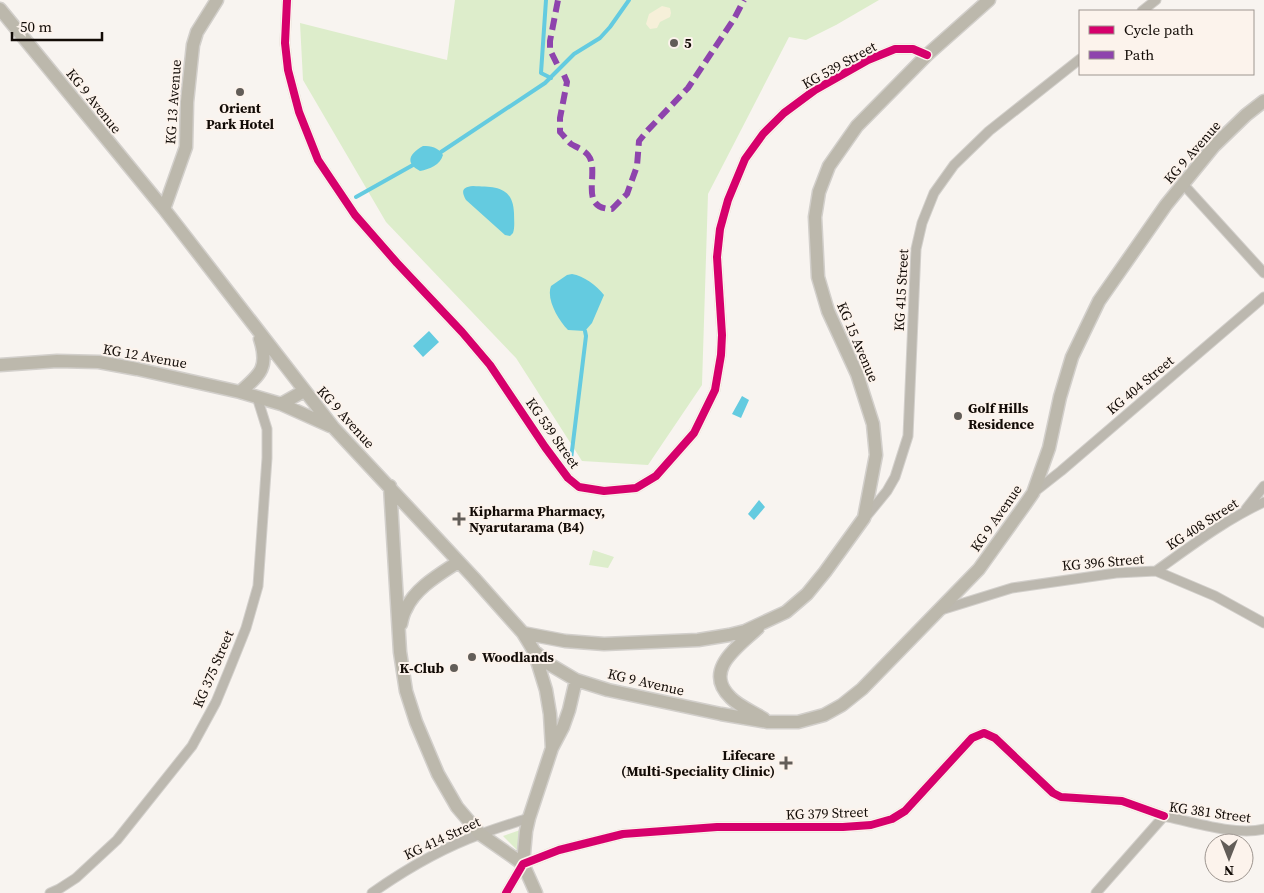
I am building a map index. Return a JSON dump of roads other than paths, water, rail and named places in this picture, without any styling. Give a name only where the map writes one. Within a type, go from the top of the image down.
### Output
[{"type":"main road","name":"KG 13 Avenue","points":[[164,209],[186,147],[187,102],[193,45],[197,32],[217,0]]},
{"type":"main road","name":"KG 15 Avenue","points":[[523,633],[564,641],[604,644],[698,640],[745,631],[786,612],[807,594],[864,518],[876,455],[874,435],[857,374],[828,311],[818,277],[815,217],[819,192],[829,166],[857,126],[927,55],[988,0]]},
{"type":"main road","name":"KG 9 Avenue","points":[[0,9],[164,209],[333,427],[390,486],[523,633],[534,650],[549,664],[576,680],[627,694],[768,722],[798,722],[824,715],[842,705],[862,689],[978,569],[1033,493],[1049,448],[1060,396],[1072,356],[1099,301],[1135,247],[1214,146],[1246,115],[1264,101]]},
{"type":"main road","points":[[240,392],[260,372],[264,364],[265,353],[258,332]]},
{"type":"main road","name":"KG 12 Avenue","points":[[0,365],[56,361],[99,362],[184,378],[240,392],[281,404],[333,427]]},
{"type":"main road","points":[[281,404],[304,391]]},
{"type":"main road","points":[[390,486],[398,632],[406,691],[416,722],[438,774],[457,807],[480,834],[523,864],[536,893]]},
{"type":"main road","points":[[398,632],[406,608],[416,595],[432,580],[458,562]]},
{"type":"main road","points":[[766,622],[729,656],[721,667],[719,678],[723,689],[732,700],[768,722]]},
{"type":"main road","points":[[534,650],[546,690],[550,714],[552,748]]},
{"type":"main road","points":[[523,864],[529,818],[552,748],[563,727],[576,680]]},
{"type":"street","name":"KG 539 Street","points":[[286,0],[285,44],[288,70],[299,112],[318,160],[355,215],[490,365],[568,478],[579,487],[604,491],[636,488],[656,476],[694,433],[715,390],[721,355],[722,335],[717,257],[720,229],[728,200],[746,159],[763,134],[784,113],[815,90],[868,60],[896,49],[913,49],[927,55]]},
{"type":"street","points":[[1143,10],[1156,0]]},
{"type":"street","name":"KG 415 Street","points":[[864,518],[888,491],[896,477],[908,436],[916,249],[922,223],[934,193],[954,166],[989,131],[1079,59]]},
{"type":"street","points":[[1183,184],[1264,273]]},
{"type":"street","name":"KG 404 Street","points":[[1033,493],[1264,298]]},
{"type":"street","name":"KG 375 Street","points":[[50,893],[76,878],[117,840],[192,746],[216,702],[246,628],[258,586],[267,458],[266,429],[257,397]]},
{"type":"street","points":[[1244,511],[1264,486]]},
{"type":"street","name":"KG 408 Street","points":[[1156,571],[1210,532],[1244,511],[1264,502]]},
{"type":"street","name":"KG 396 Street","points":[[936,612],[1012,588],[1049,581],[1116,573],[1156,571],[1215,596],[1262,620]]},
{"type":"street","name":"KG 379 Street","points":[[523,864],[559,850],[622,834],[717,827],[844,827],[871,825],[892,819],[905,811],[972,738],[984,733],[996,738],[1053,793],[1061,797],[1122,801],[1164,816]]},
{"type":"street","name":"KG 381 Street","points":[[1096,893],[1164,816],[1239,831],[1254,832],[1264,829]]},
{"type":"street","name":"KG 414 Street","points":[[372,893],[430,856],[480,834],[529,818]]},
{"type":"street","points":[[506,893],[523,864]]},
{"type":"water","points":[[423,146],[439,150],[443,155],[434,166],[420,171],[410,161],[412,155]]},
{"type":"water","points":[[473,186],[495,188],[506,193],[510,198],[513,204],[514,228],[510,236],[505,235],[466,200],[463,194],[465,188]]},
{"type":"water","points":[[572,274],[590,282],[604,295],[592,323],[585,331],[568,330],[560,321],[550,297],[551,286],[567,275]]},
{"type":"water","points":[[429,331],[439,342],[423,357],[413,346]]},
{"type":"water","points":[[742,396],[749,400],[741,418],[732,414]]},
{"type":"water","points":[[759,500],[765,507],[754,520],[748,514]]},
{"type":"waterway","points":[[546,0],[541,73],[551,78]]},
{"type":"waterway","points":[[441,152],[545,83],[574,54],[600,38],[629,0]]},
{"type":"waterway","points":[[356,197],[413,165]]},
{"type":"waterway","points":[[571,459],[586,336],[585,331]]},
{"type":"place","name":"5","points":[[674,43]]},
{"type":"place","name":"Orient Park Hotel","points":[[240,92]]},
{"type":"place","name":"Golf Hills Residence","points":[[958,416]]},
{"type":"place","name":"Kipharma Pharmacy, Nyarutarama (B4)","points":[[459,519]]},
{"type":"place","name":"Woodlands","points":[[472,657]]},
{"type":"place","name":"K-Club","points":[[454,668]]},
{"type":"place","name":"Lifecare (Multi-Speciality Clinic)","points":[[786,763]]}]
